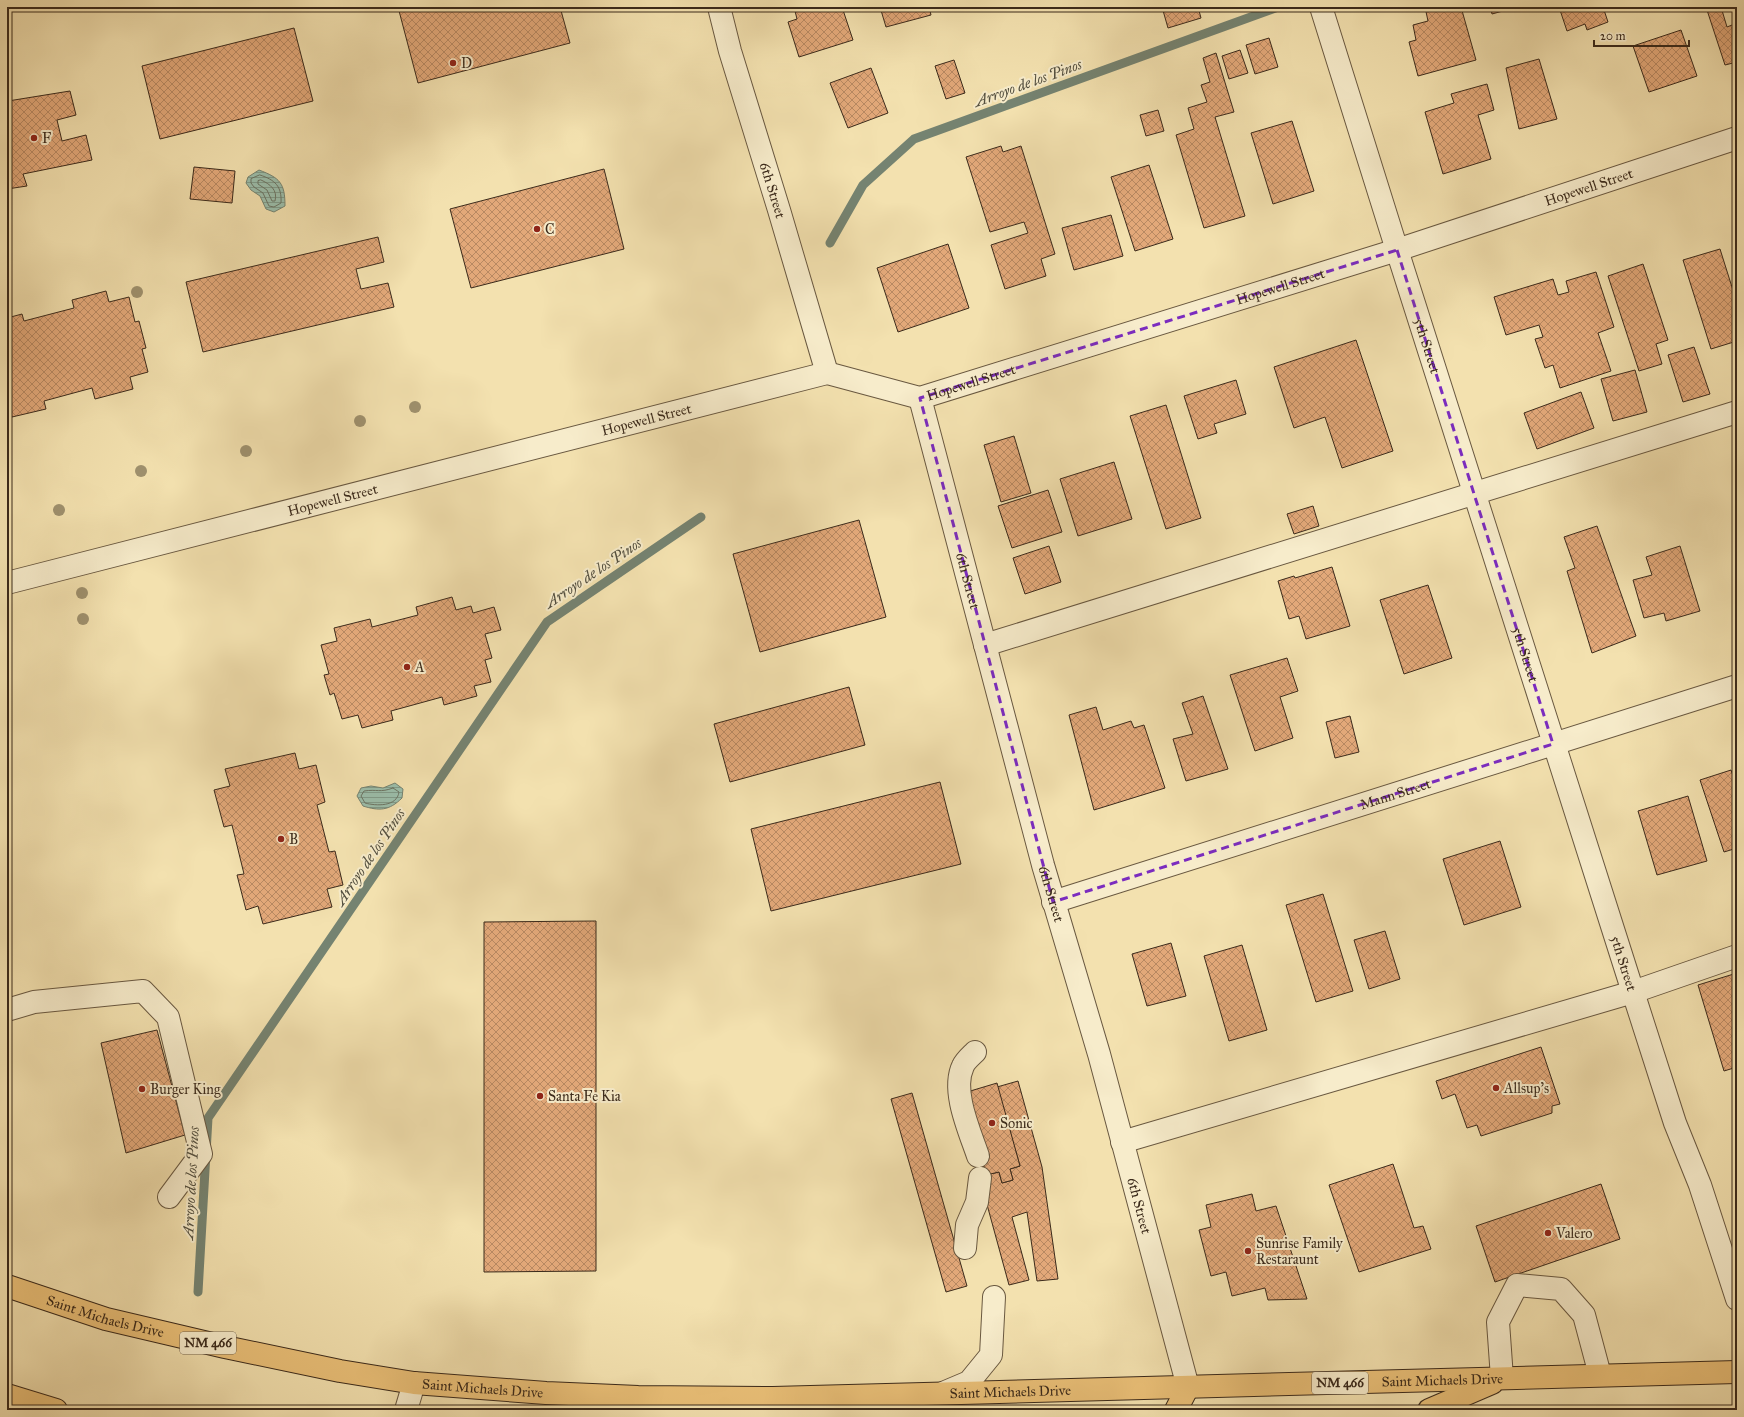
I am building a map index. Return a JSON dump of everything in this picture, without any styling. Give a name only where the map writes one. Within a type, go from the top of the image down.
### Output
[{"type":"main road","name":"Saint Michaels Drive","points":[[7,1286],[106,1319],[225,1347],[340,1371],[414,1382],[546,1393],[638,1397],[773,1398],[1737,1372]]},
{"type":"main road","points":[[1429,1410],[1502,1378]]},
{"type":"main road","points":[[1176,1410],[1188,1387]]},
{"type":"main road","points":[[7,1395],[56,1410]]},
{"type":"street","name":"6th Street","points":[[719,7],[730,51],[782,218],[827,373]]},
{"type":"street","name":"5th Street","points":[[1321,7],[1553,744],[1675,1123],[1700,1185],[1737,1299]]},
{"type":"street","name":"Hopewell Street","points":[[7,583],[827,373],[920,398],[1397,250],[1737,138]]},
{"type":"street","name":"6th Street","points":[[920,398],[1053,902],[1099,1054],[1188,1387]]},
{"type":"street","points":[[985,645],[1737,412]]},
{"type":"street","name":"Mann Street","points":[[1053,902],[1737,686]]},
{"type":"street","points":[[1122,1142],[1633,992],[1737,956]]},
{"type":"street","points":[[7,1010],[34,1002],[143,991],[168,1017],[201,1154],[169,1197]]},
{"type":"street","points":[[975,1052],[963,1066],[959,1081],[960,1101],[978,1156]]},
{"type":"street","points":[[965,1248],[967,1225],[977,1202],[980,1178]]},
{"type":"street","points":[[1502,1378],[1498,1322],[1517,1285],[1561,1289],[1584,1315],[1600,1375]]},
{"type":"street","points":[[943,1393],[969,1382],[991,1355],[994,1298]]},
{"type":"street","points":[[406,1410],[414,1382]]},
{"type":"street","points":[[414,1382],[416,1410]]},
{"type":"highlighted area","points":[[1397,250],[1553,744],[1053,902],[920,398]]},
{"type":"water","points":[[259,170],[272,176],[280,182],[284,192],[285,206],[274,212],[266,209],[260,196],[251,190],[246,183],[248,177]]},
{"type":"water","points":[[395,783],[403,789],[402,798],[388,808],[374,809],[363,806],[357,796],[361,788],[371,786],[383,788]]},
{"type":"building","name":"D","points":[[398,7],[560,7],[570,43],[418,83]]},
{"type":"building","points":[[794,7],[842,7],[853,40],[799,57],[788,22],[797,19]]},
{"type":"building","points":[[880,7],[929,7],[931,15],[886,27]]},
{"type":"building","points":[[1162,7],[1198,7],[1201,18],[1168,28]]},
{"type":"building","points":[[1425,7],[1461,7],[1476,60],[1418,76],[1409,42],[1416,40],[1413,25],[1428,21]]},
{"type":"building","points":[[1490,7],[1517,7],[1492,14]]},
{"type":"building","points":[[1559,7],[1603,7],[1608,22],[1587,30],[1585,24],[1567,31]]},
{"type":"building","points":[[1706,7],[1721,7],[1727,27],[1737,23],[1737,62],[1725,65]]},
{"type":"building","points":[[294,28],[313,101],[160,139],[142,66]]},
{"type":"building","points":[[1681,30],[1697,76],[1649,92],[1633,46]]},
{"type":"building","points":[[1269,38],[1278,67],[1255,74],[1246,45]]},
{"type":"building","points":[[1240,50],[1248,73],[1229,79],[1222,56]]},
{"type":"building","points":[[1216,53],[1234,112],[1215,117],[1245,216],[1204,228],[1176,135],[1194,129],[1188,108],[1207,102],[1201,85],[1210,82],[1203,58]]},
{"type":"building","points":[[1539,59],[1557,119],[1519,129],[1506,68]]},
{"type":"building","points":[[954,60],[965,93],[946,99],[935,66]]},
{"type":"building","points":[[871,68],[888,113],[848,128],[830,83]]},
{"type":"building","points":[[1487,84],[1494,110],[1478,115],[1491,159],[1443,174],[1425,112],[1454,103],[1451,94]]},
{"type":"building","name":"F","points":[[70,91],[76,115],[57,120],[62,141],[86,135],[92,160],[23,174],[27,186],[7,189],[7,97],[8,101]]},
{"type":"building","points":[[1158,110],[1164,131],[1146,136],[1140,115]]},
{"type":"building","points":[[1292,121],[1314,191],[1273,204],[1251,133]]},
{"type":"building","points":[[1001,146],[1003,152],[1021,146],[1055,254],[1041,259],[1046,276],[1005,289],[991,245],[1028,233],[1024,222],[990,232],[966,157]]},
{"type":"building","points":[[1149,165],[1173,239],[1135,251],[1111,177]]},
{"type":"building","points":[[194,167],[235,171],[232,203],[190,199]]},
{"type":"building","name":"C","points":[[604,169],[624,249],[471,288],[450,209]]},
{"type":"building","points":[[1111,215],[1123,256],[1074,270],[1062,228]]},
{"type":"building","points":[[378,237],[384,262],[356,269],[361,289],[388,283],[394,307],[203,352],[186,282]]},
{"type":"building","points":[[948,244],[969,308],[898,332],[877,268]]},
{"type":"building","points":[[1720,249],[1737,303],[1737,341],[1711,349],[1683,260]]},
{"type":"building","points":[[1643,264],[1668,340],[1656,344],[1662,364],[1639,371],[1608,276]]},
{"type":"building","points":[[1596,272],[1614,327],[1598,333],[1611,371],[1560,388],[1553,365],[1545,368],[1535,339],[1543,337],[1539,325],[1506,335],[1494,297],[1553,279],[1558,295],[1569,292],[1566,281]]},
{"type":"building","points":[[106,291],[109,302],[129,297],[135,322],[139,321],[146,348],[142,349],[148,372],[130,377],[133,389],[95,399],[92,388],[44,401],[46,409],[12,417],[9,405],[7,405],[7,318],[22,314],[24,321],[74,308],[72,300]]},
{"type":"building","points":[[1356,340],[1393,451],[1342,468],[1325,417],[1294,428],[1274,367]]},
{"type":"building","points":[[1694,347],[1710,394],[1683,402],[1668,355]]},
{"type":"building","points":[[1635,370],[1647,412],[1613,421],[1601,379]]},
{"type":"building","points":[[1236,380],[1246,414],[1214,424],[1217,433],[1198,439],[1184,396]]},
{"type":"building","points":[[1581,392],[1594,428],[1537,449],[1524,413]]},
{"type":"building","points":[[1166,405],[1201,518],[1166,529],[1130,416]]},
{"type":"building","points":[[1014,436],[1031,493],[1001,502],[984,445]]},
{"type":"building","points":[[1114,462],[1132,519],[1078,536],[1060,479]]},
{"type":"building","points":[[1048,490],[1062,532],[1012,548],[998,506]]},
{"type":"building","points":[[1313,506],[1319,526],[1294,534],[1287,514]]},
{"type":"building","points":[[859,520],[886,617],[760,652],[733,554]]},
{"type":"building","points":[[1597,526],[1636,636],[1592,653],[1567,571],[1575,568],[1564,537]]},
{"type":"building","points":[[1049,546],[1061,582],[1025,594],[1013,558]]},
{"type":"building","points":[[1680,546],[1700,611],[1666,621],[1664,613],[1644,618],[1633,580],[1652,575],[1646,557]]},
{"type":"building","points":[[1332,567],[1350,626],[1306,639],[1299,616],[1289,619],[1278,581],[1294,576],[1295,578]]},
{"type":"building","points":[[1428,585],[1452,658],[1404,674],[1380,600]]},
{"type":"building","name":"A","points":[[452,597],[456,610],[471,606],[473,613],[494,607],[501,630],[485,634],[492,658],[485,660],[491,682],[474,686],[477,696],[444,705],[442,697],[391,711],[393,720],[362,728],[358,715],[342,719],[334,693],[330,695],[324,675],[329,674],[321,645],[337,641],[334,628],[370,619],[372,627],[418,615],[416,607]]},
{"type":"building","points":[[1287,658],[1298,691],[1280,697],[1293,738],[1255,751],[1230,675]]},
{"type":"building","points":[[849,687],[865,745],[730,782],[714,724]]},
{"type":"building","points":[[1203,696],[1228,769],[1186,781],[1173,739],[1193,734],[1182,703]]},
{"type":"building","points":[[1096,707],[1103,730],[1131,721],[1134,728],[1144,725],[1165,788],[1094,810],[1069,715]]},
{"type":"building","points":[[1350,716],[1359,752],[1335,758],[1326,722]]},
{"type":"building","name":"B","points":[[295,753],[299,769],[316,765],[325,802],[317,805],[329,852],[335,851],[343,885],[327,889],[332,907],[263,924],[258,906],[246,910],[237,875],[244,874],[232,825],[224,827],[214,790],[230,786],[225,769]]},
{"type":"building","points":[[1731,770],[1737,788],[1737,848],[1724,852],[1700,780]]},
{"type":"building","points":[[940,782],[961,864],[771,911],[751,829]]},
{"type":"building","points":[[1688,796],[1707,861],[1657,875],[1638,811]]},
{"type":"building","points":[[1500,841],[1521,907],[1464,925],[1443,859]]},
{"type":"building","points":[[1323,894],[1353,991],[1316,1002],[1286,905]]},
{"type":"building","name":"Santa Fe Kia","points":[[596,921],[596,1271],[484,1272],[484,922]]},
{"type":"building","points":[[1385,931],[1400,979],[1369,989],[1354,940]]},
{"type":"building","points":[[1171,943],[1186,996],[1147,1006],[1132,954]]},
{"type":"building","points":[[1242,945],[1267,1030],[1229,1041],[1204,956]]},
{"type":"building","points":[[1737,973],[1737,1067],[1724,1071],[1698,985]]},
{"type":"building","name":"Burger King","points":[[157,1030],[185,1135],[126,1153],[101,1043]]},
{"type":"building","name":"Allsup's","points":[[1541,1047],[1560,1104],[1552,1106],[1552,1113],[1481,1136],[1477,1125],[1467,1128],[1455,1094],[1442,1099],[1436,1081]]},
{"type":"building","points":[[1018,1081],[1042,1167],[1058,1279],[1037,1281],[1027,1212],[1012,1217],[1029,1280],[1009,1285],[974,1157],[982,1162],[986,1175],[999,1172],[1002,1183],[1013,1180],[1010,1169],[1020,1166],[997,1087]]},
{"type":"building","name":"Sonic","points":[[997,1083],[1020,1166],[1010,1169],[1013,1180],[1002,1183],[999,1172],[986,1175],[967,1092]]},
{"type":"building","points":[[912,1093],[967,1286],[946,1292],[891,1099]]},
{"type":"building","points":[[1393,1164],[1414,1228],[1423,1226],[1431,1249],[1359,1272],[1329,1185]]},
{"type":"building","name":"Valero","points":[[1601,1184],[1620,1239],[1495,1282],[1476,1226]]},
{"type":"building","name":"Sunrise Family Restaraunt","points":[[1252,1194],[1256,1211],[1276,1206],[1307,1299],[1268,1300],[1265,1288],[1232,1296],[1226,1272],[1211,1276],[1199,1230],[1211,1227],[1206,1205]]},
{"type":"waterway","name":"Arroyo de los Pinos","points":[[830,243],[863,185],[914,139],[1278,7]]},
{"type":"waterway","name":"Arroyo de los Pinos","points":[[198,1292],[208,1118],[547,622],[701,517]]},
{"type":"place","name":"D","points":[[453,63]]},
{"type":"place","name":"F","points":[[34,138]]},
{"type":"place","name":"C","points":[[537,229]]},
{"type":"place","name":"A","points":[[407,667]]},
{"type":"place","name":"B","points":[[281,839]]},
{"type":"place","name":"Allsup's","points":[[1496,1088]]},
{"type":"place","name":"Burger King","points":[[142,1089]]},
{"type":"place","name":"Santa Fe Kia","points":[[540,1096]]},
{"type":"place","name":"Sonic","points":[[992,1123]]},
{"type":"place","name":"Valero","points":[[1548,1233]]},
{"type":"place","name":"Sunrise Family Restaraunt","points":[[1248,1251]]}]
